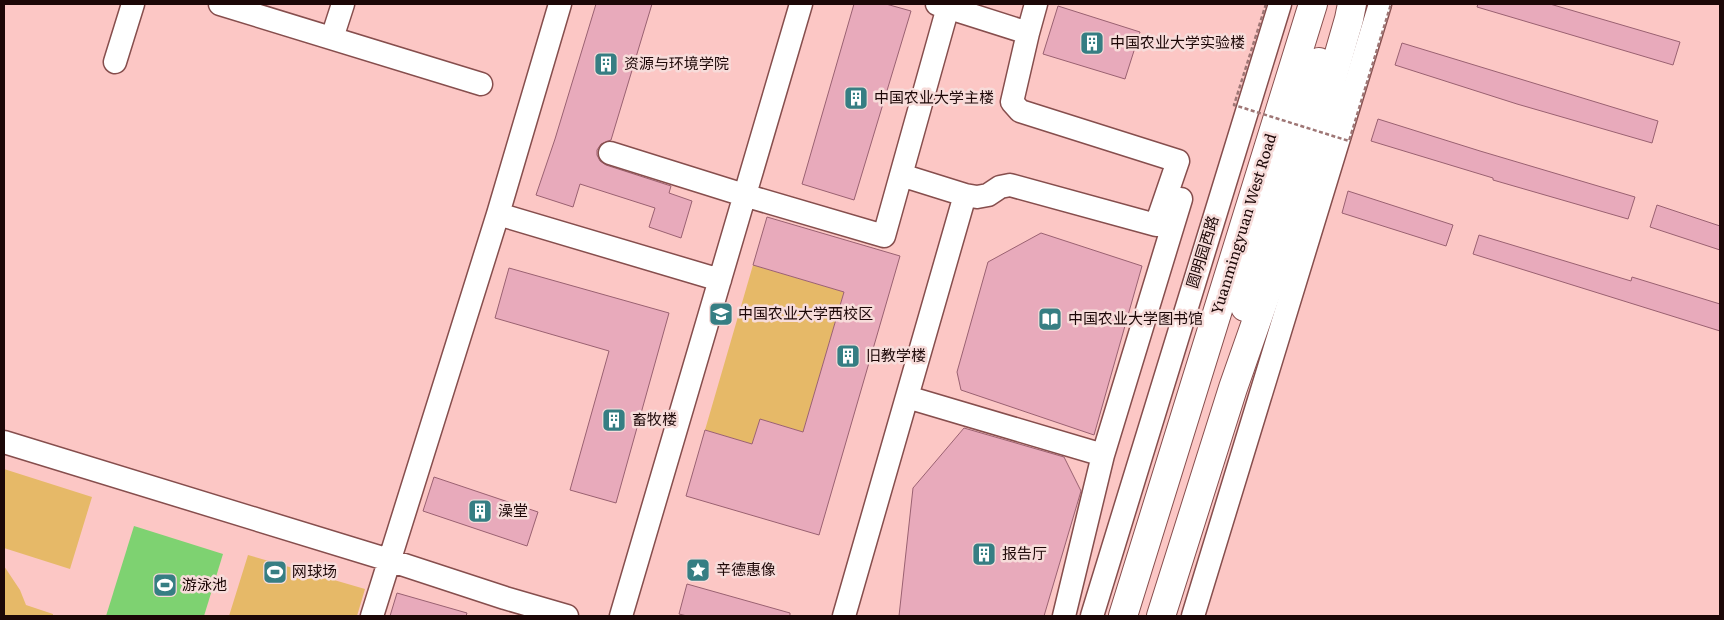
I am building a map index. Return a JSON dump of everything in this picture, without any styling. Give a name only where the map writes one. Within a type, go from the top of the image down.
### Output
[{"type":"main road","name":"Yuanmingyuan West Road","points":[[1123,616],[1313,4]]},
{"type":"main road","name":"Yuanmingyuan West Road","points":[[1233,388],[1238,337],[1264,225],[1308,92],[1342,4]]},
{"type":"main road","name":"Yuanmingyuan West Road","points":[[1161,616],[1233,388],[1287,234],[1352,4]]},
{"type":"main road","points":[[1110,616],[1135,574]]},
{"type":"street","points":[[115,62],[133,4]]},
{"type":"street","points":[[220,4],[481,84]]},
{"type":"street","points":[[332,38],[343,4]]},
{"type":"street","points":[[372,616],[498,214],[560,4]]},
{"type":"street","points":[[621,616],[801,4]]},
{"type":"street","points":[[1036,4],[1012,102],[1020,111],[1178,161],[1174,195],[1103,455],[1064,616]]},
{"type":"street","name":"圆明园西路","points":[[1092,616],[1280,4]]},
{"type":"street","points":[[1193,616],[1380,4]]},
{"type":"street","points":[[610,153],[884,236],[901,175],[942,6],[1028,33]]},
{"type":"street","points":[[901,175],[977,198],[988,195],[1000,187],[1010,186],[1156,225],[1174,195]]},
{"type":"street","points":[[844,616],[965,195]]},
{"type":"street","points":[[1174,195],[1217,208]]},
{"type":"street","points":[[498,214],[720,280]]},
{"type":"street","points":[[907,397],[1103,455]]},
{"type":"street","points":[[4,442],[389,560],[505,598],[535,612],[567,616]]},
{"type":"path","points":[[1266,4],[1234,105],[1349,141],[1391,4]]},
{"type":"shaded area","points":[[753,265],[844,292],[803,432],[760,419],[752,444],[705,430]]},
{"type":"shaded area","points":[[4,469],[92,497],[70,569],[4,548]]},
{"type":"shaded area","name":"游泳池","points":[[134,526],[223,554],[204,616],[106,616]]},
{"type":"shaded area","name":"网球场","points":[[248,555],[365,589],[357,616],[229,616]]},
{"type":"shaded area","points":[[4,566],[20,590],[26,605],[53,614],[53,616],[4,616]]},
{"type":"building","points":[[596,4],[652,4],[611,140],[601,144],[597,150],[597,155],[600,161],[606,165],[671,186],[669,193],[692,201],[681,238],[649,227],[655,208],[580,184],[573,207],[536,195]]},
{"type":"building","name":"中国农业大学主楼","points":[[854,4],[886,4],[911,11],[854,200],[802,184]]},
{"type":"building","points":[[1478,4],[1550,4],[1680,42],[1673,65],[1477,7]]},
{"type":"building","name":"中国农业大学实验楼","points":[[1058,6],[1140,32],[1125,79],[1043,54]]},
{"type":"building","points":[[1402,43],[1658,121],[1652,143],[1517,104],[1395,65]]},
{"type":"building","points":[[1378,119],[1635,197],[1628,219],[1493,180],[1493,178],[1371,141]]},
{"type":"building","points":[[1348,191],[1453,225],[1446,246],[1342,213]]},
{"type":"building","points":[[1657,205],[1720,226],[1720,250],[1650,227]]},
{"type":"building","name":"旧教学楼","points":[[767,217],[900,256],[819,535],[686,496],[705,430],[752,444],[760,419],[803,432],[844,292],[753,265]]},
{"type":"building","name":"中国农业大学图书馆","points":[[1041,233],[1142,266],[1094,435],[961,390],[957,372],[988,262]]},
{"type":"building","points":[[1479,235],[1631,281],[1632,277],[1720,304],[1720,331],[1473,254]]},
{"type":"building","name":"畜牧楼","points":[[509,268],[669,313],[616,503],[570,490],[609,351],[495,318]]},
{"type":"building","name":"报告厅","points":[[964,428],[1064,457],[1081,491],[1044,616],[899,616],[913,488]]},
{"type":"building","name":"澡堂","points":[[434,477],[538,512],[527,546],[423,511]]},
{"type":"building","points":[[687,584],[790,613],[790,616],[687,616],[679,614]]},
{"type":"building","points":[[397,593],[467,613],[466,616],[390,616]]},
{"type":"place","name":"中国农业大学实验楼","points":[[1092,43]]},
{"type":"place","name":"资源与环境学院","points":[[606,64]]},
{"type":"place","name":"中国农业大学主楼","points":[[856,98]]},
{"type":"place","name":"中国农业大学西校区","points":[[721,314]]},
{"type":"place","name":"中国农业大学图书馆","points":[[1050,319]]},
{"type":"place","name":"旧教学楼","points":[[848,356]]},
{"type":"place","name":"畜牧楼","points":[[614,420]]},
{"type":"place","name":"澡堂","points":[[480,511]]},
{"type":"place","name":"报告厅","points":[[984,554]]},
{"type":"place","name":"辛德惠像","points":[[698,570]]},
{"type":"place","name":"网球场","points":[[275,572]]},
{"type":"place","name":"游泳池","points":[[165,585]]}]
